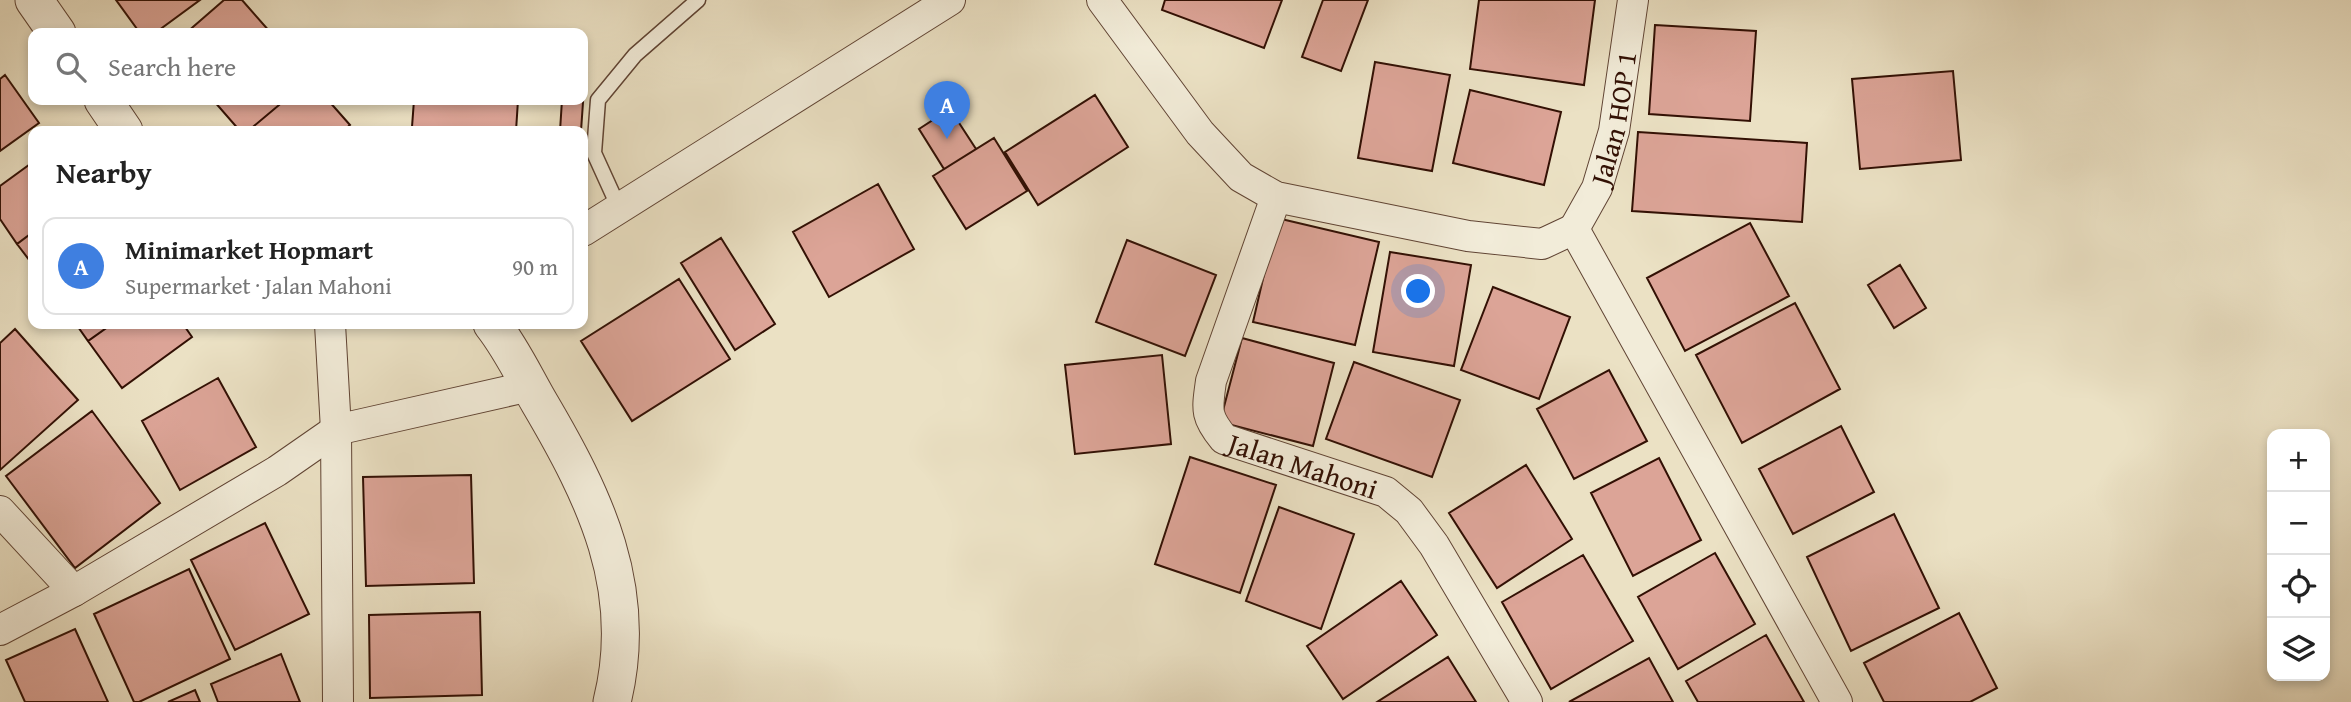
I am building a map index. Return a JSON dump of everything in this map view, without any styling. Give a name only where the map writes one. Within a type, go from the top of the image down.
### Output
[{"type":"street","points":[[34,0],[54,28]]},
{"type":"street","points":[[588,228],[950,0]]},
{"type":"street","points":[[1102,0],[1200,133],[1241,177],[1276,197],[1480,238],[1542,244],[1574,229],[1837,702]]},
{"type":"street","name":"Jalan HOP 1","points":[[1574,229],[1597,188],[1614,131],[1633,0]]},
{"type":"street","points":[[106,105],[121,126]]},
{"type":"street","name":"Jalan Mahoni","points":[[1276,197],[1211,381],[1208,405],[1210,422],[1224,439],[1386,492],[1409,511],[1434,545],[1527,702]]},
{"type":"street","points":[[330,329],[336,430],[338,702]]},
{"type":"street","points":[[496,329],[507,343],[572,458],[600,521],[616,579],[622,642],[612,702]]},
{"type":"street","points":[[0,630],[74,591],[276,471],[336,430],[530,386]]},
{"type":"street","points":[[0,511],[74,591]]},
{"type":"lane","points":[[619,208],[594,153],[598,100],[635,55],[698,0]]},
{"type":"building","points":[[116,0],[200,0],[162,28],[136,28]]},
{"type":"building","points":[[224,0],[242,0],[267,28],[192,28]]},
{"type":"building","points":[[1165,0],[1282,0],[1264,48],[1162,10]]},
{"type":"building","points":[[1323,0],[1368,0],[1341,71],[1302,57]]},
{"type":"building","points":[[1479,0],[1595,0],[1584,85],[1470,69]]},
{"type":"building","points":[[1655,25],[1756,31],[1750,121],[1649,114]]},
{"type":"building","points":[[1375,62],[1450,75],[1432,171],[1358,158]]},
{"type":"building","points":[[1953,71],[1961,160],[1860,169],[1852,79]]},
{"type":"building","points":[[5,75],[39,123],[28,126],[28,131],[0,151],[0,79]]},
{"type":"building","points":[[1470,90],[1561,112],[1544,185],[1453,163]]},
{"type":"building","points":[[1095,95],[1128,147],[1038,205],[1005,152]]},
{"type":"building","points":[[217,105],[279,105],[254,126],[236,126]]},
{"type":"building","points":[[279,105],[332,105],[350,125],[349,126],[254,126]]},
{"type":"building","points":[[414,105],[518,105],[516,126],[412,126]]},
{"type":"building","points":[[562,105],[583,105],[581,126],[560,126]]},
{"type":"building","points":[[950,109],[976,149],[944,169],[919,129]]},
{"type":"building","points":[[1638,132],[1807,143],[1802,222],[1632,211]]},
{"type":"building","points":[[994,138],[1027,191],[966,229],[933,176]]},
{"type":"building","points":[[28,166],[28,236],[17,244],[0,219],[0,186]]},
{"type":"building","points":[[878,184],[914,249],[829,297],[793,232]]},
{"type":"building","points":[[1277,218],[1379,242],[1355,345],[1253,322]]},
{"type":"building","points":[[1750,223],[1789,296],[1685,351],[1647,278]]},
{"type":"building","points":[[28,236],[28,258],[17,244]]},
{"type":"building","points":[[721,238],[775,324],[735,350],[681,263]]},
{"type":"building","points":[[1127,240],[1216,275],[1185,356],[1096,322]]},
{"type":"building","points":[[1390,252],[1471,265],[1454,366],[1373,352]]},
{"type":"building","points":[[1900,265],[1926,308],[1894,328],[1868,285]]},
{"type":"building","points":[[679,279],[730,359],[632,421],[581,341]]},
{"type":"building","points":[[1493,287],[1570,317],[1539,399],[1461,370]]},
{"type":"building","points":[[1795,303],[1840,389],[1742,443],[1696,355]]},
{"type":"building","points":[[15,329],[78,400],[0,470],[0,343]]},
{"type":"building","points":[[80,329],[105,329],[88,341]]},
{"type":"building","points":[[105,329],[186,329],[192,337],[122,388],[88,341]]},
{"type":"building","points":[[1242,338],[1334,363],[1313,446],[1220,422]]},
{"type":"building","points":[[1162,355],[1171,444],[1075,454],[1065,365]]},
{"type":"building","points":[[1354,362],[1460,400],[1432,477],[1326,439]]},
{"type":"building","points":[[1609,370],[1647,441],[1574,479],[1537,409]]},
{"type":"building","points":[[218,378],[256,447],[180,490],[142,421]]},
{"type":"building","points":[[92,411],[160,503],[75,568],[6,476]]},
{"type":"building","points":[[1841,426],[1874,492],[1793,534],[1759,469]]},
{"type":"building","points":[[1190,457],[1276,485],[1240,593],[1155,564]]},
{"type":"building","points":[[1659,458],[1701,540],[1633,576],[1591,493]]},
{"type":"building","points":[[1526,465],[1572,539],[1497,588],[1449,513]]},
{"type":"building","points":[[471,475],[474,583],[366,586],[363,477]]},
{"type":"building","points":[[1279,507],[1354,534],[1321,629],[1246,601]]},
{"type":"building","points":[[1894,514],[1939,608],[1851,651],[1807,557]]},
{"type":"building","points":[[265,523],[309,614],[235,650],[191,560]]},
{"type":"building","points":[[1715,553],[1755,624],[1678,669],[1638,597]]},
{"type":"building","points":[[1583,555],[1633,641],[1551,689],[1502,602]]},
{"type":"building","points":[[189,569],[230,659],[134,702],[94,614]]},
{"type":"building","points":[[1401,581],[1437,635],[1343,699],[1307,646]]},
{"type":"building","points":[[480,612],[482,695],[370,698],[369,615]]},
{"type":"building","points":[[1959,613],[1997,688],[1970,702],[1884,702],[1864,663]]},
{"type":"building","points":[[75,629],[108,702],[25,702],[6,660]]},
{"type":"building","points":[[1766,635],[1804,702],[1698,702],[1686,681]]},
{"type":"building","points":[[281,654],[300,702],[218,702],[211,684]]},
{"type":"building","points":[[1448,657],[1476,702],[1377,702]]},
{"type":"building","points":[[1649,658],[1673,702],[1569,702]]},
{"type":"building","points":[[195,690],[200,702],[168,702]]},
{"type":"place","name":"Minimarket Hopmart","points":[[947,139]]}]
